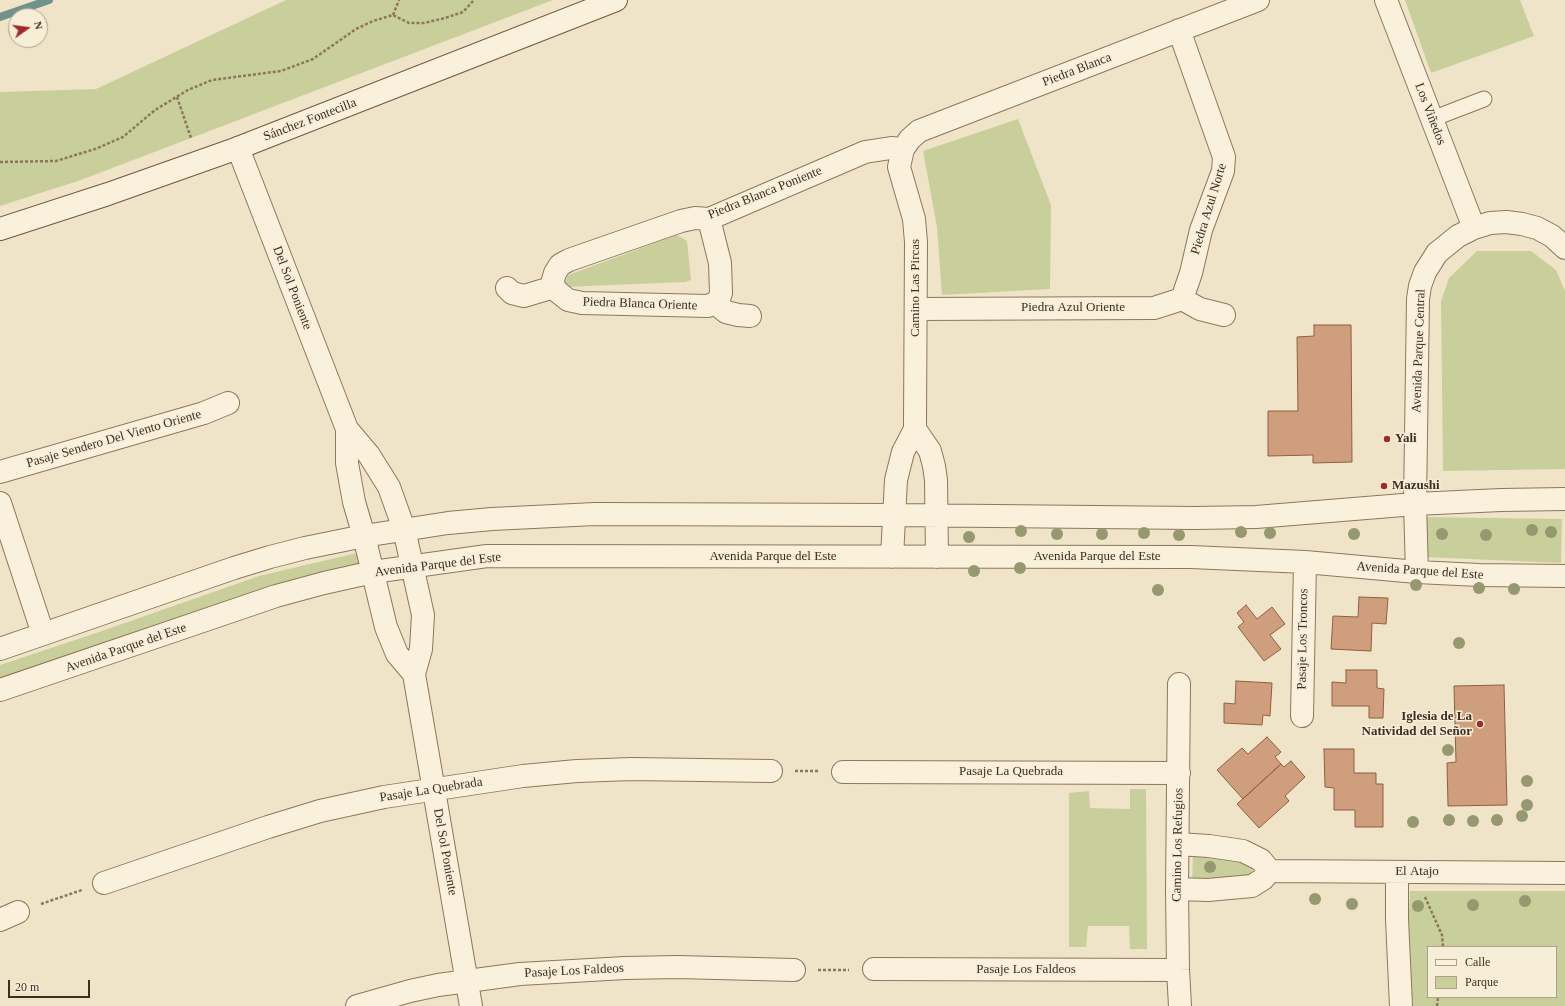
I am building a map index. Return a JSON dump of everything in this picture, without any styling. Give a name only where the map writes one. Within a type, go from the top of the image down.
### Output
[{"type":"street","name":"Sánchez Fontecilla","points":[[0,229],[108,194],[238,148],[616,0]]},
{"type":"street","name":"Piedra Blanca","points":[[903,149],[910,139],[919,131],[1258,0]]},
{"type":"street","name":"Los Viñedos","points":[[1386,0],[1474,228]]},
{"type":"street","name":"Piedra Azul Norte","points":[[1179,30],[1224,157],[1223,171],[1200,230],[1191,273],[1182,299]]},
{"type":"street","name":"Del Sol Poniente","points":[[238,148],[347,429],[369,455],[389,487],[404,529],[423,615],[421,649],[414,674],[471,1006]]},
{"type":"street","name":"Piedra Blanca Poniente","points":[[554,287],[553,280],[555,273],[560,265],[568,260],[681,221],[695,218],[709,219],[865,152],[891,148],[903,149]]},
{"type":"street","name":"Camino Las Pircas","points":[[892,557],[898,466],[903,452],[915,429],[915,231],[911,208],[899,167],[903,149]]},
{"type":"street","points":[[709,219],[720,263],[721,293],[719,299],[715,303]]},
{"type":"street","name":"Avenida Parque Central","points":[[1416,572],[1415,504],[1418,299],[1420,286],[1425,272],[1437,253],[1458,236],[1474,228],[1490,223],[1506,222],[1537,228],[1565,248]]},
{"type":"street","points":[[507,288],[512,293],[524,296],[554,287]]},
{"type":"street","name":"Piedra Blanca Oriente","points":[[554,287],[568,300],[582,303],[708,306],[715,303],[726,312],[750,316]]},
{"type":"street","name":"Piedra Azul Oriente","points":[[916,309],[1154,308],[1182,299]]},
{"type":"street","points":[[1182,299],[1200,309],[1224,315]]},
{"type":"street","name":"Pasaje Sendero Del Viento Oriente","points":[[0,472],[204,413],[228,403]]},
{"type":"street","name":"Del Sol Poniente","points":[[347,429],[347,463],[354,502],[364,536],[386,627],[397,654],[414,674]]},
{"type":"street","points":[[915,429],[930,451],[934,466],[936,557]]},
{"type":"street","points":[[0,649],[234,568],[305,548],[404,529],[492,519],[580,514],[936,515],[1194,518],[1248,517],[1415,504],[1565,499]]},
{"type":"street","points":[[0,502],[43,634]]},
{"type":"street","name":"Avenida Parque del Este","points":[[0,690],[269,598],[324,583],[373,572],[487,556],[1191,557],[1305,562],[1416,572],[1480,575],[1565,576]]},
{"type":"street","name":"Pasaje Los Troncos","points":[[1302,716],[1305,562]]},
{"type":"street","name":"Camino Los Refugios","points":[[1179,684],[1177,890],[1180,1006]]},
{"type":"street","name":"Pasaje La Quebrada","points":[[104,883],[268,827],[320,811],[384,797],[523,776],[577,771],[632,769],[770,771]]},
{"type":"street","name":"Pasaje La Quebrada","points":[[843,772],[1179,773]]},
{"type":"street","points":[[1177,890],[1208,890],[1252,886],[1264,879],[1270,871],[1261,860],[1244,852],[1208,846],[1178,844]]},
{"type":"street","name":"El Atajo","points":[[1270,871],[1565,873]]},
{"type":"street","points":[[1397,872],[1401,1006]]},
{"type":"street","name":"Pasaje Los Faldeos","points":[[356,1006],[410,991],[520,974],[626,968],[678,967],[794,970]]},
{"type":"street","name":"Pasaje Los Faldeos","points":[[874,970],[1178,970]]},
{"type":"lane","points":[[1432,119],[1484,99]]},
{"type":"path","points":[[393,15],[399,0]]},
{"type":"path","points":[[0,162],[56,162],[95,149],[123,137],[155,110],[188,90],[212,80],[281,71],[313,59],[356,29],[374,21],[393,15],[409,23],[424,23],[463,12],[474,0]]},
{"type":"path","points":[[177,97],[192,141]]},
{"type":"path","points":[[770,771],[843,772]]},
{"type":"path","points":[[9,916],[104,883]]},
{"type":"path","points":[[1425,896],[1442,935],[1442,946]]},
{"type":"path","points":[[794,970],[874,970]]},
{"type":"green space","points":[[286,0],[553,0],[81,180],[0,206],[0,92],[96,89]]},
{"type":"green space","points":[[1405,0],[1520,0],[1534,36],[1431,73]]},
{"type":"green space","points":[[1018,119],[1051,205],[1050,289],[942,295],[937,227],[923,151]]},
{"type":"green space","points":[[677,235],[687,241],[691,280],[685,282],[563,287],[568,275]]},
{"type":"green space","points":[[1477,251],[1531,251],[1556,270],[1565,291],[1565,469],[1443,471],[1441,301],[1449,278]]},
{"type":"green space","points":[[1424,517],[1562,519],[1561,563],[1424,557]]},
{"type":"green space","points":[[361,552],[368,562],[263,591],[0,678],[0,665],[259,576]]},
{"type":"green space","points":[[1130,789],[1146,789],[1147,949],[1130,949],[1129,926],[1088,926],[1086,947],[1069,947],[1069,793],[1089,791],[1090,808],[1130,809]]},
{"type":"green space","points":[[1193,852],[1241,858],[1252,866],[1253,874],[1243,880],[1192,885]]},
{"type":"green space","points":[[1410,891],[1565,891],[1565,1006],[1412,1006],[1407,947]]},
{"type":"building","points":[[1314,325],[1351,325],[1352,462],[1313,463],[1313,455],[1268,456],[1268,411],[1298,411],[1297,337],[1314,336]]},
{"type":"building","points":[[1359,597],[1388,598],[1386,624],[1372,623],[1371,651],[1331,649],[1333,616],[1358,617]]},
{"type":"building","points":[[1246,605],[1257,619],[1272,607],[1285,624],[1270,635],[1281,649],[1264,661],[1238,627],[1244,622],[1237,613]]},
{"type":"building","points":[[1346,670],[1377,670],[1377,688],[1384,689],[1383,718],[1369,718],[1369,706],[1332,706],[1332,682],[1346,683]]},
{"type":"building","points":[[1236,681],[1272,683],[1270,716],[1263,715],[1262,725],[1224,723],[1224,703],[1235,704]]},
{"type":"building","name":"Iglesia de La Natividad del Señor","points":[[1504,685],[1507,805],[1448,806],[1447,763],[1456,762],[1454,686]]},
{"type":"building","points":[[1267,737],[1281,752],[1275,757],[1281,764],[1243,799],[1217,770],[1242,748],[1248,754]]},
{"type":"building","points":[[1324,749],[1354,749],[1354,773],[1376,773],[1376,784],[1383,784],[1383,827],[1355,827],[1355,810],[1334,810],[1334,788],[1325,787]]},
{"type":"building","points":[[1291,761],[1305,777],[1285,796],[1289,801],[1259,828],[1237,804],[1281,764],[1284,767]]},
{"type":"waterway","points":[[0,17],[49,0]]},
{"type":"place","name":"Yali","points":[[1387,439]]},
{"type":"place","name":"Mazushi","points":[[1384,486]]},
{"type":"place","name":"Iglesia de La Natividad del Señor","points":[[1480,724]]}]
